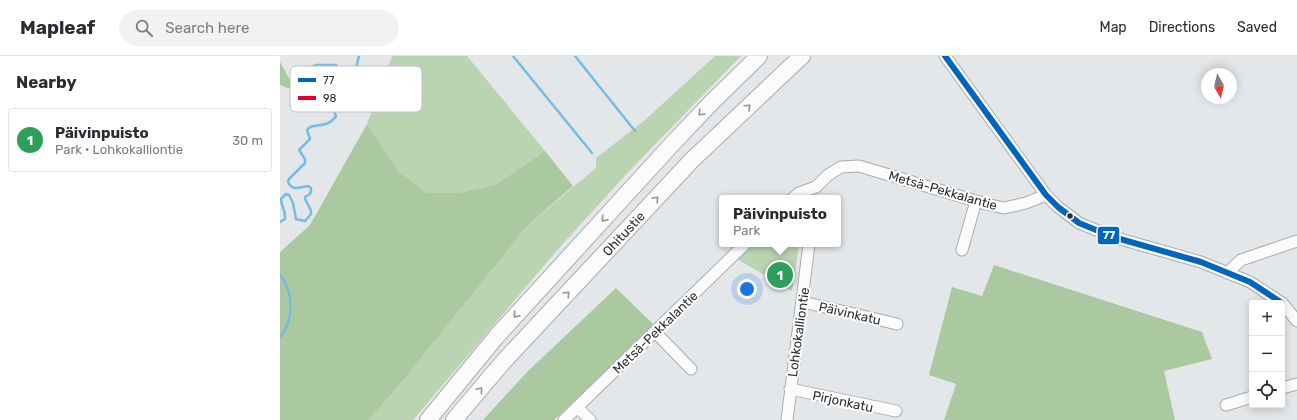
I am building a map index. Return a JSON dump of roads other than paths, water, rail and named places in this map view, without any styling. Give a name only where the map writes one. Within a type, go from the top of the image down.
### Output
[{"type":"highway","name":"Ohitustie","points":[[428,420],[496,337],[673,143],[759,56]]},
{"type":"highway","name":"Ohitustie","points":[[454,420],[504,361],[692,160],[802,56]]},
{"type":"street","points":[[945,56],[1046,194],[1058,207],[1080,223],[1113,237],[1201,262],[1250,282],[1277,300]]},
{"type":"street","name":"Metsä-Pekkalantie","points":[[797,195],[799,193],[816,193],[828,175],[841,167],[859,166],[1004,208],[1026,203],[1046,194]]},
{"type":"street","points":[[962,250],[976,201]]},
{"type":"street","points":[[1227,273],[1241,260],[1297,241]]},
{"type":"street","name":"Metsä-Pekkalantie","points":[[564,420],[742,247]]},
{"type":"street","name":"Lohkokalliontie","points":[[786,420],[803,302],[809,247]]},
{"type":"street","name":"Päivinkatu","points":[[803,302],[897,324]]},
{"type":"street","points":[[1285,307],[1297,321]]},
{"type":"street","points":[[655,332],[691,369]]},
{"type":"street","points":[[1285,387],[1297,384]]},
{"type":"street","name":"Pirjonkatu","points":[[790,389],[896,411]]},
{"type":"street","points":[[1226,405],[1249,398]]},
{"type":"street","points":[[577,407],[590,420]]},
{"type":"waterway","points":[[356,66],[359,56]]},
{"type":"waterway","points":[[513,56],[592,153]]},
{"type":"waterway","points":[[575,56],[635,131]]},
{"type":"waterway","points":[[314,66],[336,66]]},
{"type":"waterway","points":[[280,222],[285,219],[281,199],[286,194],[289,195],[293,203],[296,219],[305,221],[311,214],[305,197],[310,194],[311,188],[308,186],[294,188],[288,182],[289,179],[305,163],[305,159],[299,150],[310,139],[307,130],[312,126],[328,123],[336,116],[334,112]]},
{"type":"waterway","points":[[280,275],[285,282],[290,297],[290,315],[285,330],[280,337]]},
{"type":"place","name":"Päivinpuisto","points":[[780,275]]}]
